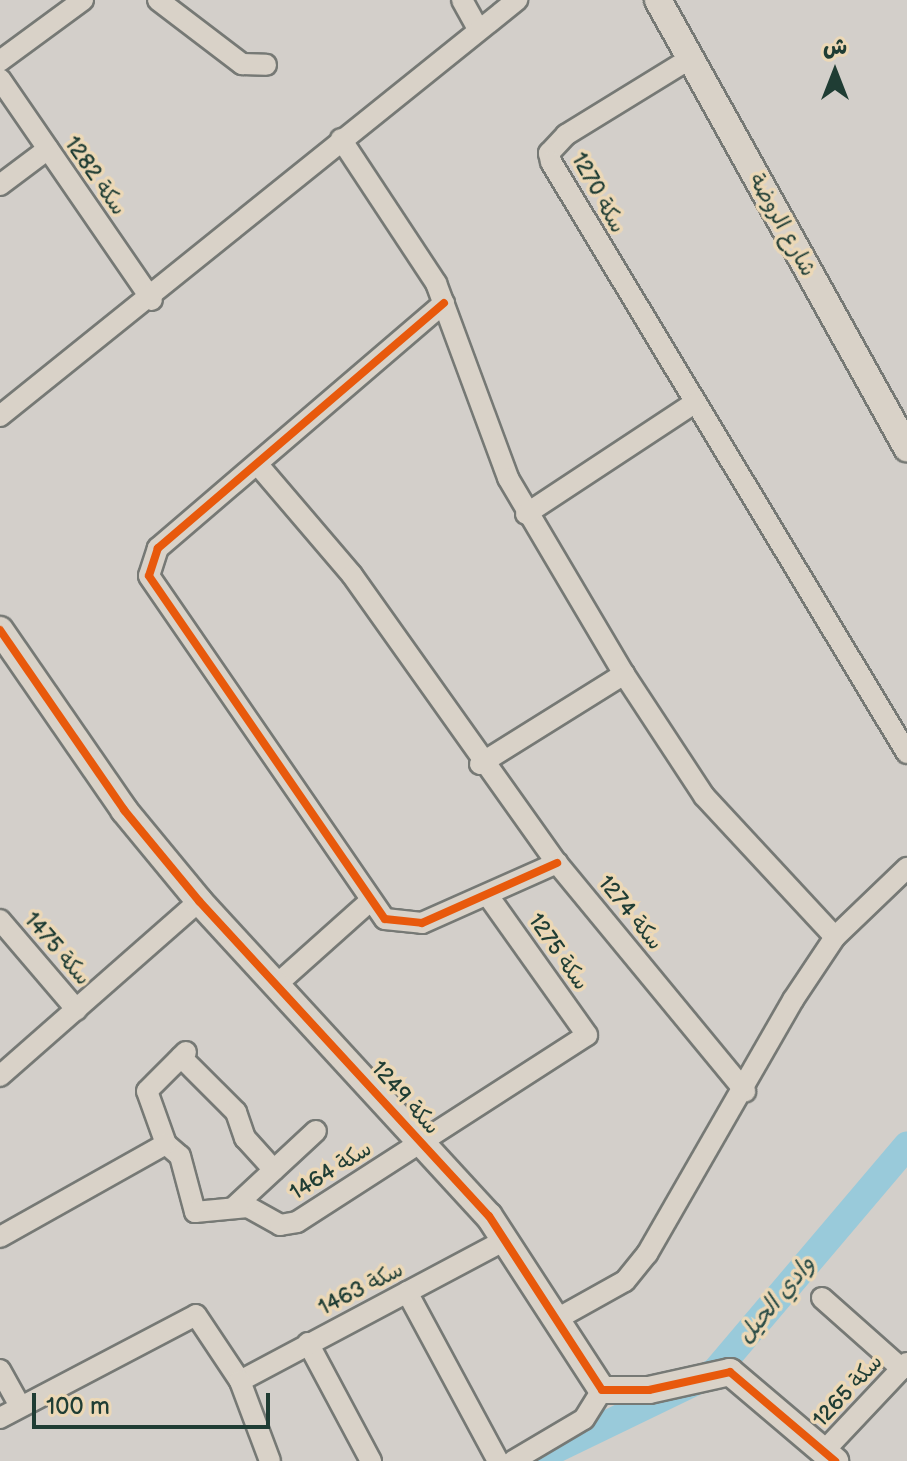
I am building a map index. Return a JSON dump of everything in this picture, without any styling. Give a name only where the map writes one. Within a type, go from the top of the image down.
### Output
[{"type":"street","points":[[0,61],[83,0]]},
{"type":"street","points":[[158,0],[246,66],[266,65]]},
{"type":"street","points":[[462,0],[478,29]]},
{"type":"street","points":[[0,416],[152,300],[341,139],[517,0]]},
{"type":"street","name":"شارع الروضة","points":[[658,0],[907,448]]},
{"type":"street","name":"سكة 1270","points":[[691,58],[566,135],[549,153],[693,404],[907,753]]},
{"type":"street","name":"سكة 1282","points":[[0,79],[152,300]]},
{"type":"street","points":[[341,139],[444,303],[485,428],[526,514],[624,674],[704,796],[835,937]]},
{"type":"street","points":[[0,185],[48,149]]},
{"type":"street","points":[[444,303],[259,466],[158,548],[149,576],[369,902],[403,926],[489,897],[557,863]]},
{"type":"street","points":[[526,514],[693,404]]},
{"type":"street","name":"سكة 1274","points":[[259,466],[352,575],[480,764],[557,863],[745,1091]]},
{"type":"street","name":"سكة 1249","points":[[0,630],[124,810],[199,901],[421,1143],[505,1240],[602,1390]]},
{"type":"street","points":[[480,764],[624,674]]},
{"type":"street","points":[[555,1320],[625,1281],[647,1254],[835,937],[907,868]]},
{"type":"street","name":"سكة 1275","points":[[489,897],[587,1035]]},
{"type":"street","points":[[0,1076],[199,901]]},
{"type":"street","points":[[275,986],[369,902]]},
{"type":"street","name":"سكة 1475","points":[[0,920],[77,1010]]},
{"type":"street","name":"سكة 1464","points":[[166,1144],[180,1156],[195,1212],[248,1207],[280,1225],[297,1222],[587,1035]]},
{"type":"street","points":[[0,1237],[166,1144],[147,1091],[184,1055],[236,1112],[245,1138],[274,1170]]},
{"type":"street","points":[[233,1208],[316,1131]]},
{"type":"street","name":"سكة 1463","points":[[240,1381],[505,1240]]},
{"type":"street","points":[[407,1292],[498,1461]]},
{"type":"street","points":[[822,1298],[902,1376]]},
{"type":"street","points":[[0,1418],[18,1402],[196,1315],[240,1381],[270,1461]]},
{"type":"street","points":[[308,1343],[371,1461]]},
{"type":"street","points":[[0,1370],[18,1402]]},
{"type":"street","points":[[522,1459],[584,1419],[602,1390],[649,1390],[730,1372],[830,1456]]},
{"type":"street","name":"سكة 1265","points":[[830,1456],[902,1376]]},
{"type":"waterway","name":"وادي الحيل","points":[[531,1461],[715,1372],[907,1146]]},
{"type":"cycle path","points":[[444,303],[158,548],[149,576],[385,919],[422,923],[557,863]]},
{"type":"cycle path","points":[[0,630],[124,810],[199,901],[489,1216],[602,1390],[649,1390],[730,1372],[835,1461]]}]
